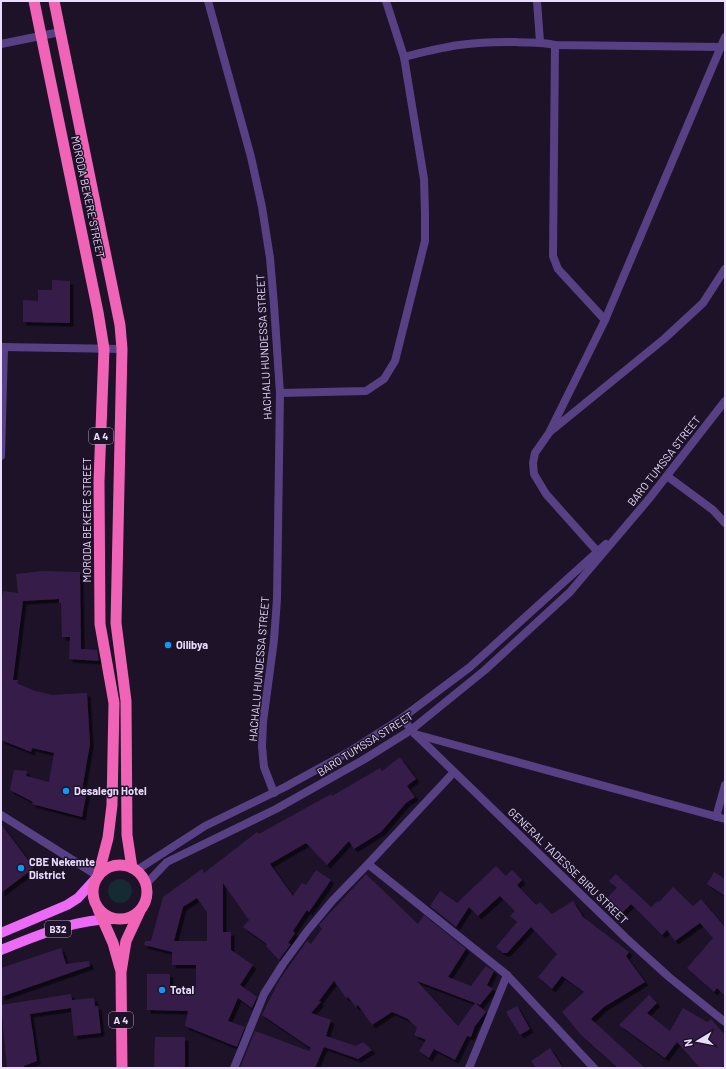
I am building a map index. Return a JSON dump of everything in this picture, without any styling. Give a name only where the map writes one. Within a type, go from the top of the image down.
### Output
[{"type":"highway","name":"MORODA BEKERE STREET","points":[[34,1],[98,312],[104,349],[99,481],[100,624],[114,703],[112,805],[108,838],[98,876]]},
{"type":"highway","name":"MORODA BEKERE STREET","points":[[54,1],[117,309],[122,350],[116,623],[126,701],[127,834],[134,869]]},
{"type":"highway","points":[[100,624],[116,623]]},
{"type":"highway","points":[[114,703],[126,701]]},
{"type":"highway","name":"B32","points":[[98,876],[107,868],[113,866],[126,865],[134,869]]},
{"type":"highway","points":[[134,869],[146,884],[147,896],[142,909]]},
{"type":"highway","points":[[98,876],[94,890],[97,904],[106,915],[118,919]]},
{"type":"highway","name":"A 4","points":[[97,904],[113,943],[121,972]]},
{"type":"highway","name":"B32","points":[[118,919],[135,915],[142,909]]},
{"type":"highway","name":"A 4","points":[[122,1068],[121,972],[126,941],[142,909]]},
{"type":"main road","name":"B32","points":[[1,933],[67,905],[78,898],[98,876]]},
{"type":"main road","name":"B32","points":[[1,950],[75,924],[103,919],[118,919]]},
{"type":"street","name":"HACHALU HUNDESSA STREET","points":[[208,1],[240,112],[262,207],[270,258],[280,392],[277,599],[274,640],[263,722],[262,747],[264,767],[274,793]]},
{"type":"street","points":[[280,392],[366,391],[384,379],[395,361],[425,241],[424,179],[404,57],[386,1]]},
{"type":"street","points":[[537,1],[540,42]]},
{"type":"street","points":[[1,44],[60,32]]},
{"type":"street","points":[[597,551],[546,494],[534,474],[533,463],[535,453],[549,433],[605,320],[725,37]]},
{"type":"street","points":[[404,57],[464,43],[494,41],[540,42],[555,45],[722,46]]},
{"type":"street","points":[[555,45],[553,256],[558,269],[605,320]]},
{"type":"street","points":[[549,433],[670,334],[703,303],[725,269]]},
{"type":"street","points":[[1,456],[3,347],[122,350]]},
{"type":"street","name":"BARO TUMSSA STREET","points":[[146,884],[167,862],[276,809],[413,732],[485,670],[570,592],[667,476],[725,401]]},
{"type":"street","points":[[667,476],[713,510],[725,523]]},
{"type":"street","name":"BARO TUMSSA STREET","points":[[134,869],[205,826],[274,793],[347,753],[402,718],[470,667],[597,551],[619,533]]},
{"type":"street","name":"GENERAL TADESSE BIRU STREET","points":[[402,718],[413,732],[627,939],[669,977],[725,1022]]},
{"type":"street","points":[[413,732],[716,818],[725,819]]},
{"type":"street","points":[[234,1068],[264,994],[283,964],[333,900],[454,772]]},
{"type":"street","points":[[716,818],[725,785]]},
{"type":"street","points":[[1,815],[98,876]]},
{"type":"street","points":[[368,864],[507,975],[594,1068]]},
{"type":"street","points":[[469,1068],[507,975]]},
{"type":"shaded area","points":[[120,879],[129,882],[132,891],[129,900],[120,903],[111,900],[108,891],[111,882]]},
{"type":"building","points":[[52,280],[70,281],[70,323],[23,322],[23,300],[38,301],[38,290],[52,290]]},
{"type":"building","points":[[42,571],[80,572],[81,649],[97,650],[99,661],[69,659],[70,637],[62,637],[61,603],[59,603],[59,599],[23,601],[13,680],[18,680],[17,683],[35,691],[52,695],[87,693],[90,744],[82,790],[87,791],[82,817],[32,804],[33,802],[10,790],[14,770],[27,771],[26,776],[49,782],[54,753],[32,748],[31,752],[1,740],[1,606],[3,591],[18,593],[16,574]]},
{"type":"building","points":[[400,757],[416,779],[407,786],[415,797],[406,803],[381,832],[354,849],[349,841],[327,865],[306,843],[270,864],[293,896],[302,883],[306,885],[316,870],[331,880],[309,912],[307,910],[293,931],[295,933],[288,943],[291,944],[279,960],[266,946],[267,944],[243,927],[249,920],[223,883],[223,932],[231,932],[231,950],[253,965],[240,985],[257,997],[252,1008],[238,998],[228,1021],[245,1027],[237,1047],[185,1026],[188,1011],[147,1010],[147,974],[170,974],[170,987],[196,988],[196,965],[172,965],[172,952],[144,945],[145,941],[151,941],[163,897],[202,869],[204,873],[257,832],[259,834],[331,794],[332,796],[380,768],[382,771]],"holes":[[[197,898],[207,912],[207,941],[174,941],[183,907]]]},
{"type":"building","points":[[1,824],[34,868],[1,893]]},
{"type":"building","points":[[496,866],[506,876],[512,870],[522,880],[517,885],[536,905],[540,902],[552,914],[573,901],[583,917],[629,952],[626,956],[645,982],[604,1007],[591,1019],[645,1068],[618,1068],[582,1036],[562,1012],[584,992],[562,976],[552,989],[538,977],[557,954],[531,927],[507,953],[503,953],[496,947],[517,922],[510,916],[515,911],[500,896],[478,916],[469,907],[456,927],[430,906],[440,891],[457,903]]},
{"type":"building","points":[[714,872],[725,879],[725,896],[707,884]]},
{"type":"building","points":[[366,874],[418,924],[424,915],[466,949],[448,977],[471,986],[486,966],[494,971],[487,985],[493,989],[480,1005],[475,1003],[486,1012],[475,1026],[471,1037],[467,1036],[455,1060],[434,1049],[429,1058],[419,1051],[426,1040],[414,1035],[417,1028],[408,1019],[392,1012],[372,1025],[358,1005],[356,1007],[348,997],[346,998],[334,981],[319,1001],[321,1002],[311,1013],[331,1020],[326,1036],[356,1046],[363,1042],[372,1050],[358,1059],[324,1047],[315,1068],[240,1068],[255,1031],[309,1051],[311,1048],[262,1015],[280,979],[307,941],[311,944],[322,929],[319,925]],"holes":[[[417,981],[475,1003],[458,1026]]]},
{"type":"building","points":[[616,874],[651,907],[658,901],[659,902],[673,887],[693,906],[701,899],[724,926],[725,925],[725,996],[717,988],[714,992],[687,968],[713,938],[700,923],[675,941],[667,930],[662,935],[631,904],[621,914],[606,899],[617,888],[609,881]]},
{"type":"building","points":[[61,948],[66,964],[89,961],[90,966],[1,997],[1,968]]},
{"type":"building","points":[[71,994],[72,1000],[94,998],[95,1006],[98,1006],[101,1033],[74,1036],[71,1008],[30,1014],[37,1061],[24,1066],[24,1068],[7,1068],[1,1005]]},
{"type":"building","points":[[649,995],[657,1003],[647,1013],[670,1031],[683,1008],[707,1022],[711,1019],[725,1035],[725,1065],[721,1068],[700,1068],[677,1042],[665,1058],[619,1025]]},
{"type":"building","points":[[517,1006],[530,1029],[520,1035],[506,1012]]},
{"type":"building","points":[[155,1037],[185,1037],[185,1068],[154,1068]]},
{"type":"building","points":[[550,1048],[563,1068],[536,1068],[531,1061]]},
{"type":"place","name":"Oilibya","points":[[168,645]]},
{"type":"place","name":"Desalegn Hotel","points":[[66,791]]},
{"type":"place","name":"CBE Nekemte District","points":[[21,868]]},
{"type":"place","name":"Total","points":[[162,990]]}]
